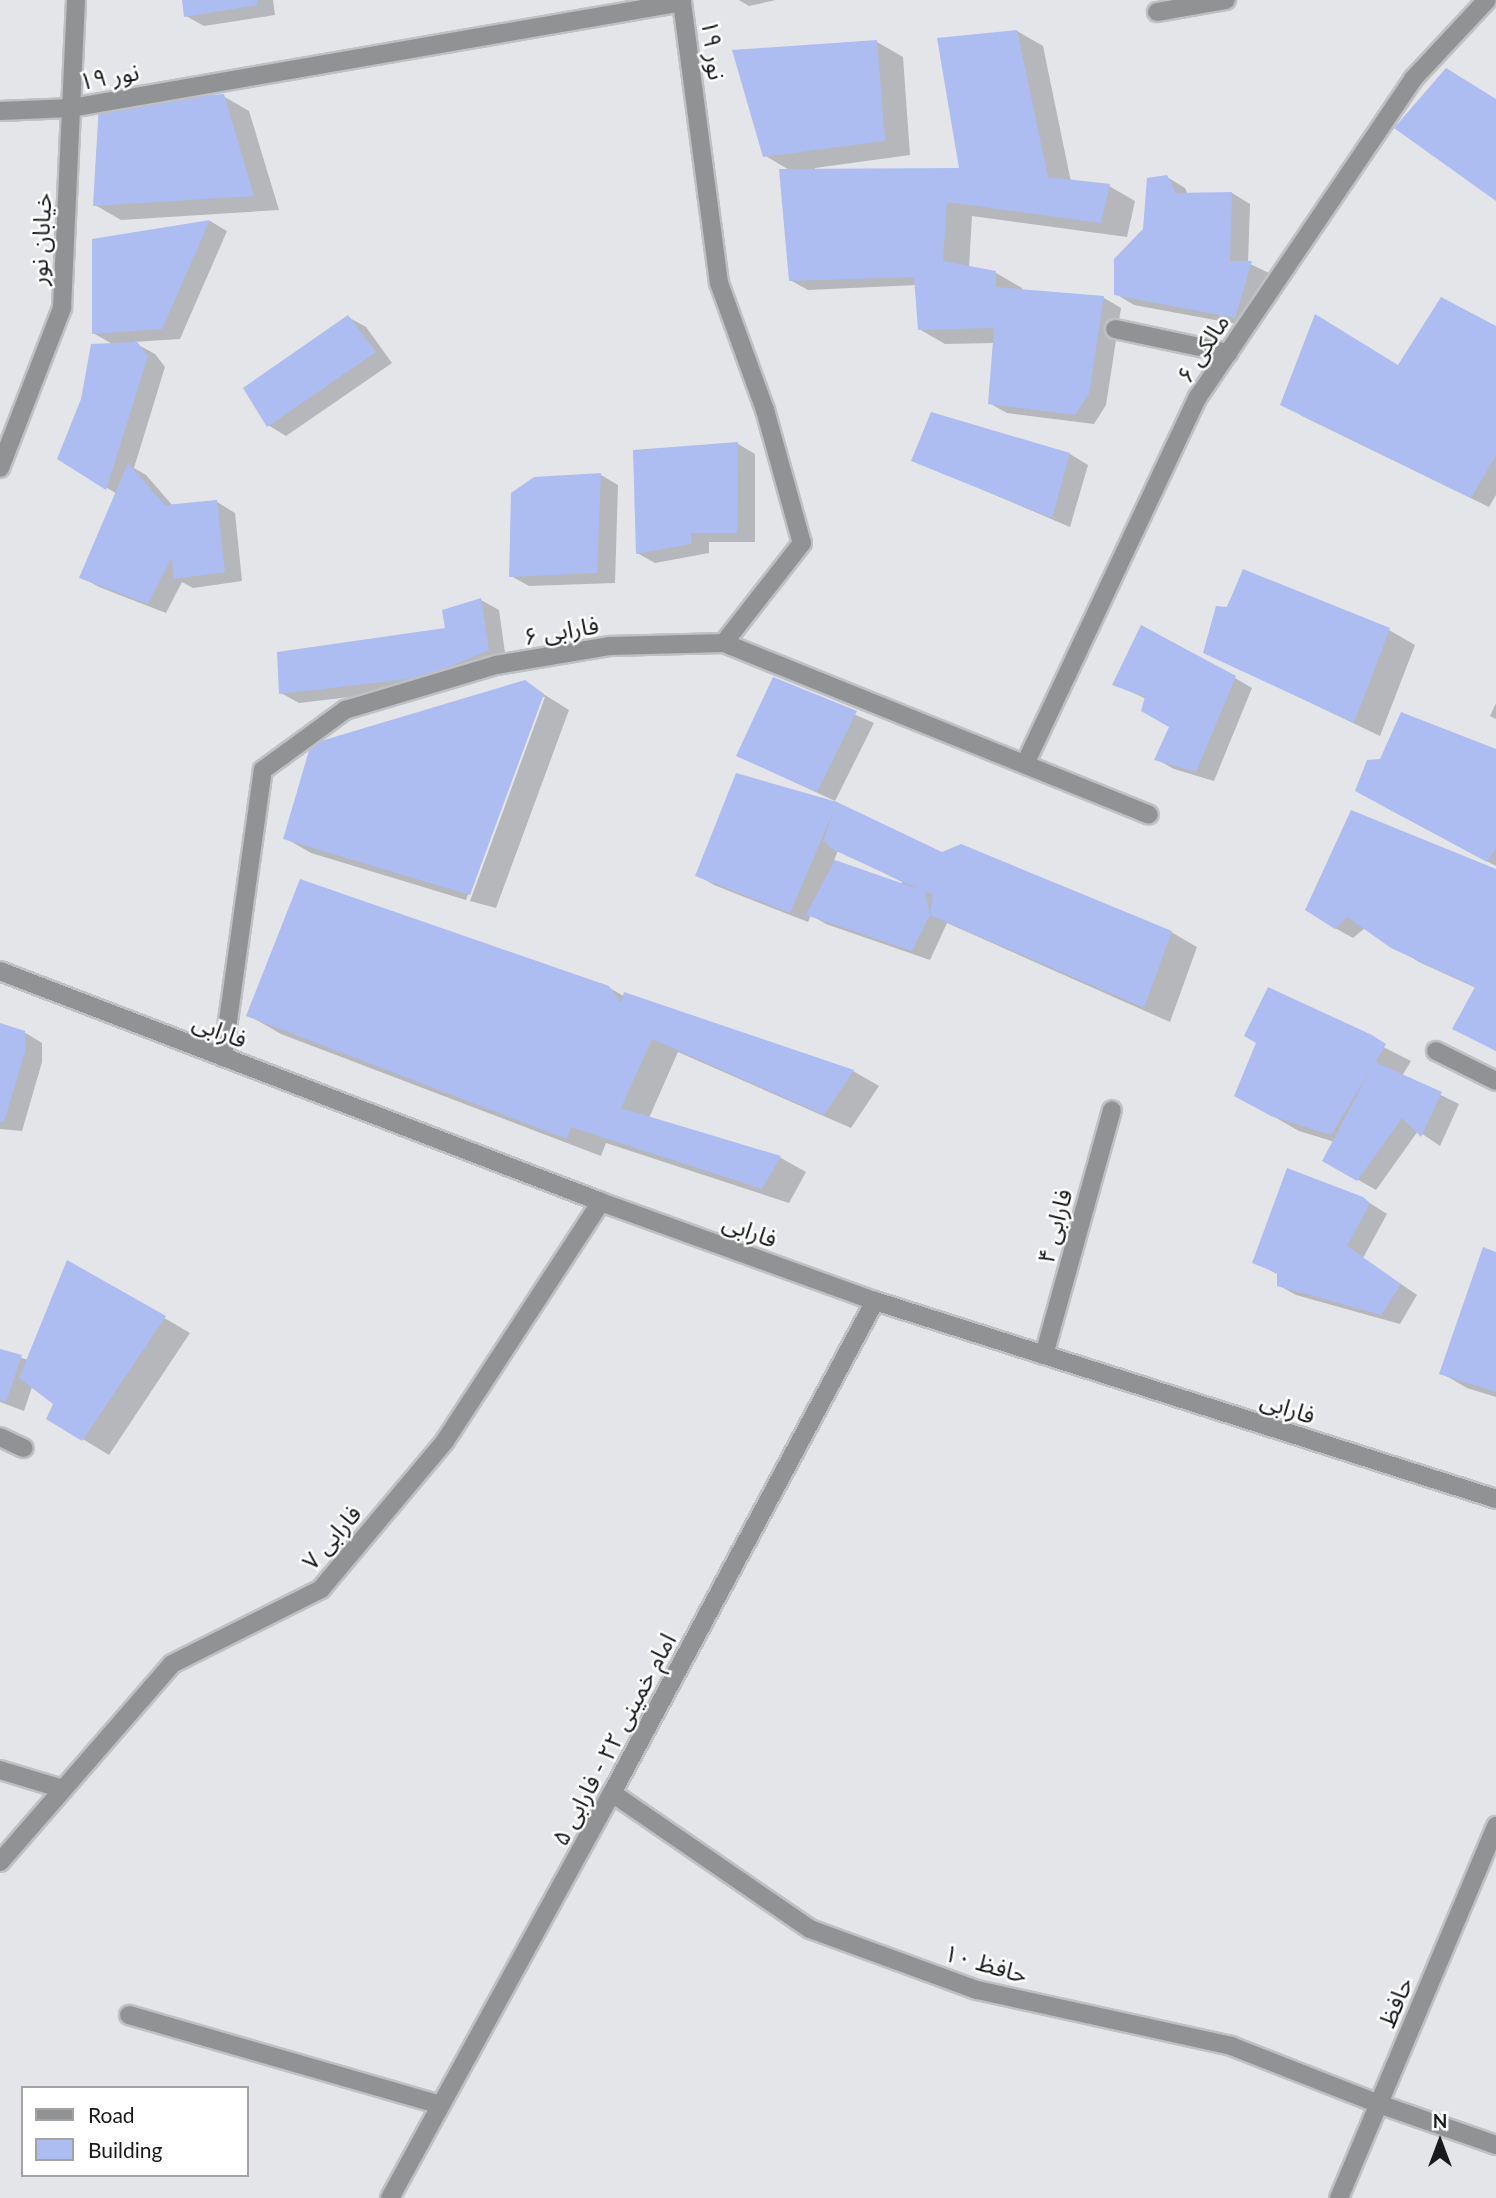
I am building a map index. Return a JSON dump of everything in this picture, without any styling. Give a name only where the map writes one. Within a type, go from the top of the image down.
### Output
[{"type":"street","name":"خیابان نور","points":[[0,468],[62,308],[76,0]]},
{"type":"street","points":[[1157,12],[1226,0]]},
{"type":"street","name":"مالکی ۶","points":[[1025,764],[1199,397],[1413,79],[1487,0]]},
{"type":"street","name":"نور ۱۹","points":[[71,108],[682,2],[719,284],[765,410],[802,543],[723,643]]},
{"type":"street","points":[[0,111],[71,108]]},
{"type":"street","points":[[1115,328],[1228,353]]},
{"type":"street","name":"فارابی ۶","points":[[223,1057],[263,770],[345,710],[496,665],[610,646],[723,643],[1149,815]]},
{"type":"street","name":"فارابی","points":[[0,971],[601,1202],[875,1301],[1496,1499]]},
{"type":"street","points":[[1436,1051],[1496,1081]]},
{"type":"street","name":"فارابی ۴","points":[[1044,1355],[1112,1110]]},
{"type":"street","name":"فارابی ۷","points":[[0,1862],[172,1664],[321,1589],[445,1441],[601,1202]]},
{"type":"street","name":"امام خمینی ۲۲ - فارابی ۵","points":[[390,2198],[612,1793],[875,1301]]},
{"type":"street","points":[[0,1437],[24,1448]]},
{"type":"street","points":[[0,1770],[62,1789]]},
{"type":"street","name":"حافظ ۱۰","points":[[612,1793],[810,1928],[977,1990],[1231,2046],[1379,2104],[1496,2145]]},
{"type":"street","name":"حافظ","points":[[1339,2198],[1496,1826]]},
{"type":"street","points":[[129,2015],[440,2105]]},
{"type":"building","points":[[182,0],[257,0],[257,5],[184,17]]},
{"type":"building","points":[[1017,30],[1048,177],[1110,184],[1101,223],[947,202],[943,261],[996,271],[996,287],[1104,296],[1089,394],[1075,415],[988,404],[994,328],[918,330],[914,277],[789,281],[779,169],[959,168],[937,38]]},
{"type":"building","points":[[877,40],[885,141],[763,157],[732,50]]},
{"type":"building","points":[[1446,68],[1496,99],[1496,201],[1394,128]]},
{"type":"building","points":[[224,94],[254,196],[93,206],[99,103]]},
{"type":"building","points":[[1167,175],[1176,193],[1232,192],[1230,261],[1252,261],[1235,318],[1114,295],[1114,259],[1143,229],[1147,178]]},
{"type":"building","points":[[210,220],[162,329],[92,334],[92,239]]},
{"type":"building","points":[[1441,297],[1496,326],[1496,455],[1471,498],[1280,405],[1315,314],[1398,365]]},
{"type":"building","points":[[348,315],[376,352],[267,427],[243,388]]},
{"type":"building","points":[[137,342],[148,356],[106,490],[57,459],[81,399],[91,344]]},
{"type":"building","points":[[931,412],[1070,453],[1052,518],[911,461]]},
{"type":"building","points":[[738,442],[737,533],[691,533],[691,544],[636,554],[633,450]]},
{"type":"building","points":[[128,463],[165,505],[217,500],[225,572],[174,579],[171,558],[148,604],[79,578]]},
{"type":"building","points":[[601,473],[597,573],[509,577],[511,493],[534,477]]},
{"type":"building","points":[[1243,569],[1390,628],[1354,723],[1203,653],[1216,606],[1227,607]]},
{"type":"building","points":[[481,598],[489,650],[426,677],[279,694],[277,652],[445,628],[442,610]]},
{"type":"building","points":[[1141,625],[1236,676],[1196,772],[1154,760],[1169,727],[1141,711],[1145,697],[1112,685]]},
{"type":"building","points":[[773,677],[857,711],[817,792],[736,756]]},
{"type":"building","points":[[525,680],[544,694],[470,895],[283,839],[311,744]]},
{"type":"building","points":[[1401,712],[1496,749],[1496,848],[1487,862],[1355,791],[1367,760],[1380,759]]},
{"type":"building","points":[[736,773],[837,802],[942,852],[961,844],[1172,931],[1144,1008],[930,915],[912,951],[806,915],[835,860],[921,890],[834,850],[823,841],[834,810],[790,913],[695,876]],"holes":[[[925,891],[933,895],[930,915]]]},
{"type":"building","points":[[1351,810],[1496,869],[1496,1051],[1452,1029],[1475,987],[1391,948],[1347,917],[1335,929],[1305,910]]},
{"type":"building","points":[[300,879],[609,986],[621,1003],[624,992],[854,1070],[824,1115],[652,1039],[621,1108],[781,1156],[762,1189],[571,1127],[567,1139],[246,1016]]},
{"type":"building","points":[[1268,987],[1372,1035],[1386,1044],[1375,1062],[1442,1092],[1421,1137],[1402,1118],[1357,1181],[1322,1161],[1370,1071],[1331,1135],[1271,1116],[1234,1096],[1256,1043],[1244,1036]]},
{"type":"building","points":[[0,1023],[25,1031],[25,1052],[4,1122],[0,1121]]},
{"type":"building","points":[[1287,1168],[1363,1197],[1370,1203],[1347,1246],[1401,1284],[1381,1315],[1277,1286],[1277,1273],[1252,1263]]},
{"type":"building","points":[[1483,1247],[1496,1252],[1496,1392],[1439,1374]]},
{"type":"building","points":[[67,1260],[166,1316],[82,1441],[46,1419],[53,1404],[19,1378]]},
{"type":"building","points":[[0,1349],[22,1355],[6,1402],[0,1400]]}]
